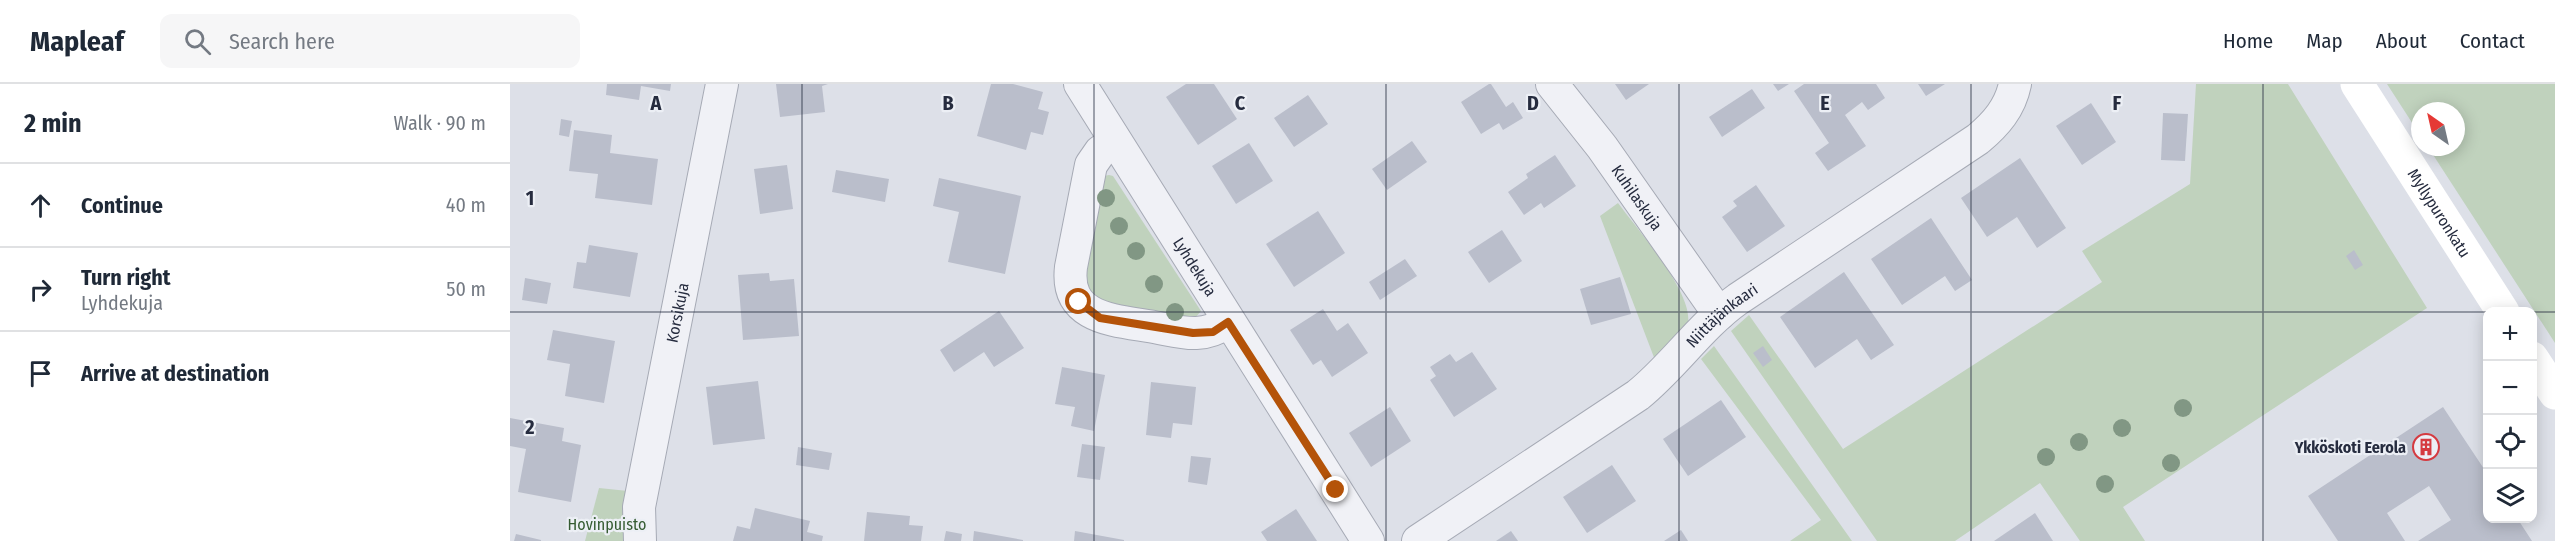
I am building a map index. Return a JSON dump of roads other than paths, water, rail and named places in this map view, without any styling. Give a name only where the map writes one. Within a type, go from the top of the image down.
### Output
[{"type":"street","name":"Korsikuja","points":[[640,541],[639,507],[722,84]]},
{"type":"street","name":"Lyhdekuja","points":[[1080,84],[1368,541]]},
{"type":"street","name":"Kuhilaskuja","points":[[1552,84],[1602,147],[1719,314]]},
{"type":"street","name":"Niittäjänkaari","points":[[1418,541],[1638,395],[1671,367],[1719,314],[1738,299],[1978,139],[1990,129],[2006,109],[2015,84]]},
{"type":"street","name":"Myllypuronkatu","points":[[2357,84],[2500,307]]},
{"type":"street","points":[[1115,141],[1100,152],[1091,165],[1071,267],[1072,293],[1092,314],[1111,320],[1205,334],[1228,322]]},
{"type":"street","points":[[2534,361],[2555,393]]},
{"type":"place","name":"Ykköskoti Eerola","points":[[2426,447]]},
{"type":"park label","name":"Hovinpuisto","points":[[607,524]]}]
